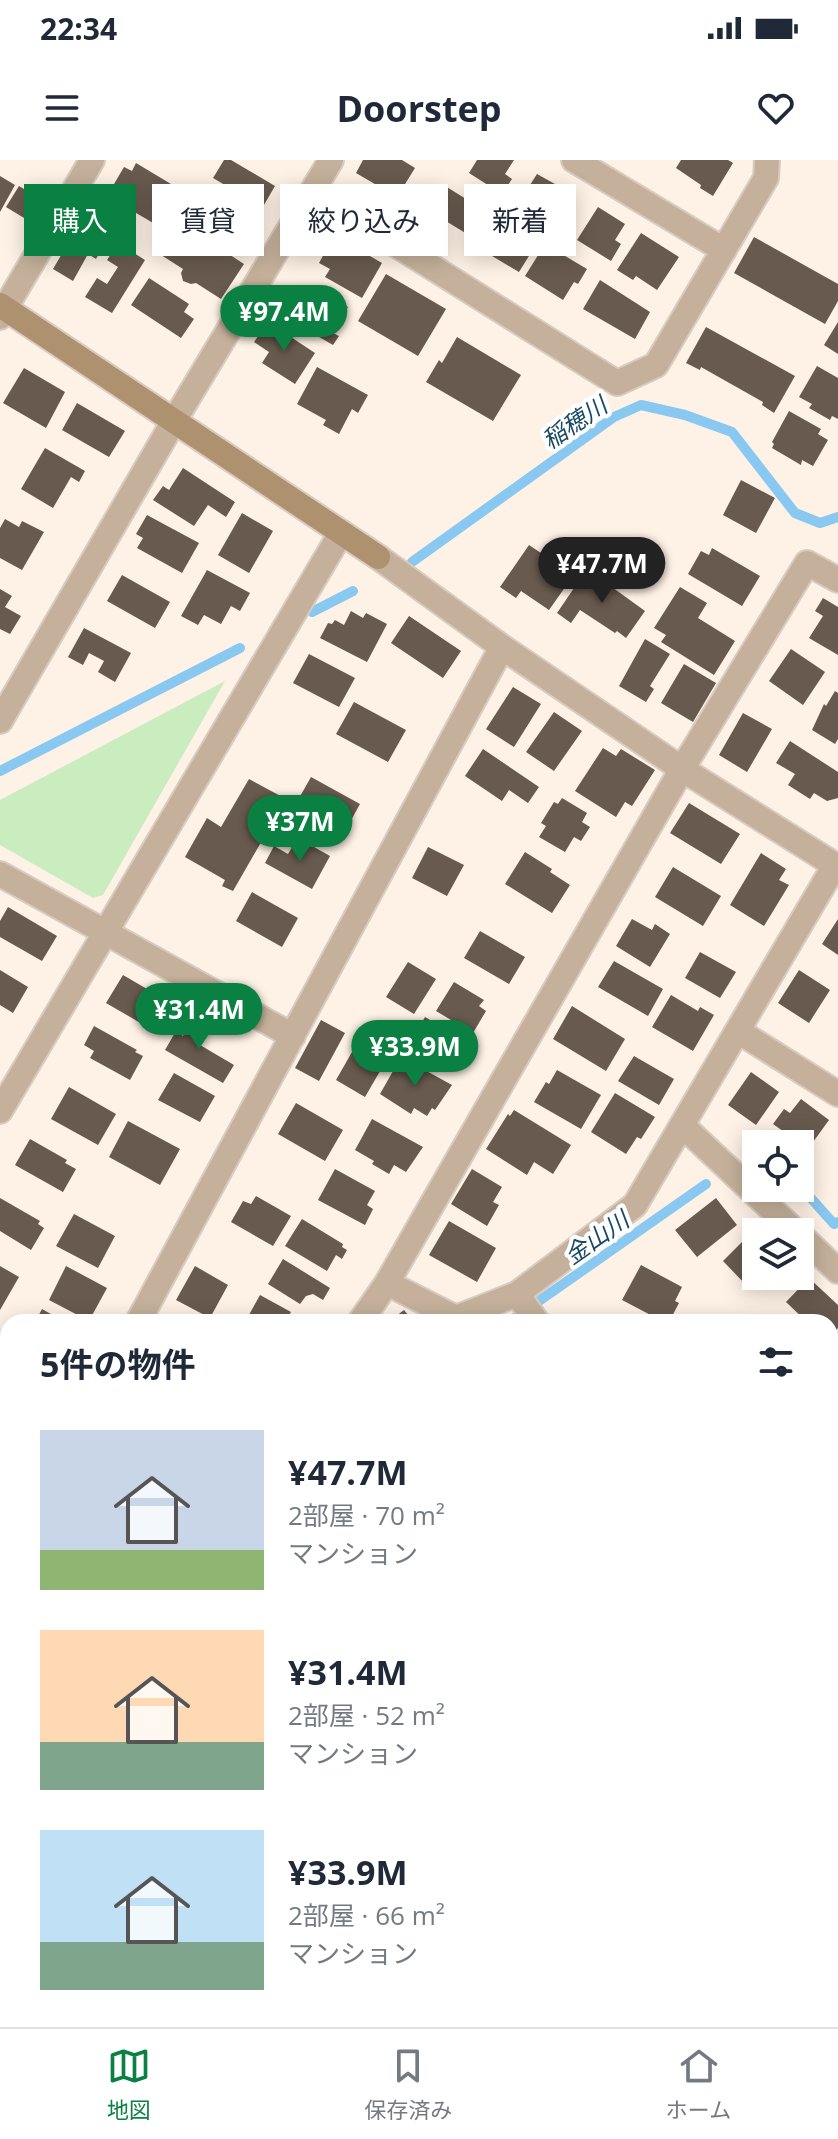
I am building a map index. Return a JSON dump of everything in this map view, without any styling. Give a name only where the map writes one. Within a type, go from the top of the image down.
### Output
[{"type":"street","points":[[92,160],[2,310],[378,557],[502,647],[682,769],[833,857],[738,1031],[635,1205],[517,1294],[466,1314]]},
{"type":"street","points":[[317,184],[331,160]]},
{"type":"street","points":[[574,160],[724,250]]},
{"type":"street","points":[[414,256],[617,383],[656,365],[766,178],[767,160]]},
{"type":"street","points":[[0,721],[280,245]]},
{"type":"street","points":[[0,1111],[341,533]]},
{"type":"street","points":[[366,1314],[387,1283],[682,769],[807,563],[838,580]]},
{"type":"street","points":[[142,1314],[502,647]]},
{"type":"street","points":[[0,874],[293,1036]]},
{"type":"street","points":[[738,1031],[838,1094]]},
{"type":"street","points":[[682,1125],[781,1218]]},
{"type":"street","points":[[814,1249],[838,1271]]},
{"type":"street","points":[[387,1283],[448,1314]]},
{"type":"street","points":[[517,1294],[531,1314]]},
{"type":"green space","points":[[225,681],[103,895],[93,898],[0,845],[0,800]]},
{"type":"building","points":[[224,160],[231,160],[275,186],[264,205],[264,184],[223,184],[213,178]]},
{"type":"building","points":[[363,160],[402,160],[415,168],[405,184],[375,184],[356,173]]},
{"type":"building","points":[[477,160],[514,160],[505,174],[512,179],[509,184],[486,184],[469,173]]},
{"type":"building","points":[[681,160],[728,160],[733,163],[713,196],[676,168]]},
{"type":"building","points":[[136,163],[171,184],[152,184],[152,222],[136,213],[136,184],[114,184],[124,167],[132,171]]},
{"type":"building","points":[[537,174],[555,184],[531,184]]},
{"type":"building","points":[[0,176],[15,185],[0,212]]},
{"type":"building","points":[[19,186],[24,189],[24,218],[6,207]]},
{"type":"building","points":[[448,188],[464,198],[464,232],[448,222]]},
{"type":"building","points":[[598,207],[625,224],[615,240],[621,244],[611,261],[577,240]]},
{"type":"building","points":[[641,233],[679,257],[657,290],[636,276],[633,280],[617,270]]},
{"type":"building","points":[[754,237],[838,284],[838,301],[825,324],[734,273]]},
{"type":"building","points":[[136,254],[145,260],[112,313],[85,297],[97,278],[107,284],[118,267],[107,260],[110,256]]},
{"type":"building","points":[[61,256],[87,256],[73,281],[53,269]]},
{"type":"building","points":[[163,256],[232,256],[244,264],[221,299],[196,283],[183,281],[183,269]]},
{"type":"building","points":[[323,256],[370,256],[382,263],[362,298],[325,277],[330,269],[319,263]]},
{"type":"building","points":[[492,256],[529,256],[519,272]]},
{"type":"building","points":[[538,256],[565,256],[587,269],[563,300],[525,276]]},
{"type":"building","points":[[386,274],[446,309],[418,356],[358,321]]},
{"type":"building","points":[[149,278],[189,304],[184,312],[194,319],[181,338],[131,305]]},
{"type":"building","points":[[600,280],[650,312],[635,339],[583,309]]},
{"type":"building","points":[[327,294],[348,307],[333,333],[339,336],[333,345],[300,326],[306,315],[302,313],[312,297],[322,302]]},
{"type":"building","points":[[268,322],[315,353],[295,384],[262,363],[269,352],[254,342]]},
{"type":"building","points":[[838,322],[838,354],[824,345]]},
{"type":"building","points":[[706,327],[795,376],[774,413],[762,405],[763,402],[701,367],[700,370],[686,363]]},
{"type":"building","points":[[457,337],[521,375],[493,421],[426,382]]},
{"type":"building","points":[[817,366],[838,378],[838,419],[832,416],[830,420],[809,408],[812,404],[799,397]]},
{"type":"building","points":[[317,367],[368,395],[358,413],[352,409],[339,434],[323,425],[326,420],[297,404]]},
{"type":"building","points":[[24,368],[65,392],[46,428],[3,403]]},
{"type":"building","points":[[77,403],[125,431],[109,457],[62,430]]},
{"type":"building","points":[[789,411],[821,429],[818,434],[828,440],[813,466],[802,460],[801,465],[772,448],[772,442]]},
{"type":"building","points":[[45,448],[85,471],[79,482],[71,477],[53,508],[21,489]]},
{"type":"building","points":[[183,468],[235,502],[226,517],[208,505],[194,526],[153,500],[163,486],[169,490]]},
{"type":"building","points":[[741,480],[775,498],[756,533],[723,515]]},
{"type":"building","points":[[242,513],[273,531],[249,573],[218,555]]},
{"type":"building","points":[[147,515],[199,543],[182,573],[137,548],[143,538],[136,534]]},
{"type":"building","points":[[5,519],[19,527],[22,521],[44,532],[22,570],[0,558],[0,528]]},
{"type":"building","points":[[529,545],[550,559],[554,553],[578,569],[549,610],[521,591],[516,598],[500,587]]},
{"type":"building","points":[[712,548],[760,576],[742,606],[688,574],[701,551],[709,555]]},
{"type":"building","points":[[587,569],[645,611],[626,638],[580,610],[571,623],[557,613]]},
{"type":"building","points":[[207,570],[250,593],[240,611],[231,606],[221,624],[204,615],[198,625],[181,616]]},
{"type":"building","points":[[122,575],[170,602],[155,628],[107,601]]},
{"type":"building","points":[[680,587],[707,603],[698,618],[735,641],[714,675],[661,642],[666,635],[654,628]]},
{"type":"building","points":[[0,589],[12,596],[5,607],[21,616],[10,634],[0,629]]},
{"type":"building","points":[[823,598],[838,607],[838,655],[809,638],[823,616],[815,611]]},
{"type":"building","points":[[351,611],[363,618],[366,613],[387,624],[367,662],[320,638],[328,623],[332,624],[335,620],[344,625]]},
{"type":"building","points":[[409,616],[461,651],[443,678],[391,643]]},
{"type":"building","points":[[84,628],[131,653],[115,682],[98,672],[104,661],[89,653],[83,665],[68,657]]},
{"type":"building","points":[[645,639],[670,654],[650,686],[654,689],[646,702],[619,686]]},
{"type":"building","points":[[791,649],[825,672],[803,705],[769,681]]},
{"type":"building","points":[[309,654],[355,678],[339,707],[293,683]]},
{"type":"building","points":[[684,664],[716,683],[693,722],[661,703]]},
{"type":"building","points":[[513,687],[541,704],[514,747],[486,729]]},
{"type":"building","points":[[835,691],[838,693],[838,739],[835,744],[812,730],[824,704],[826,706]]},
{"type":"building","points":[[354,702],[406,730],[388,762],[336,734]]},
{"type":"building","points":[[554,712],[582,731],[554,771],[526,752]]},
{"type":"building","points":[[743,713],[772,729],[747,772],[719,755]]},
{"type":"building","points":[[790,741],[838,772],[838,798],[827,801],[814,793],[810,799],[788,785],[795,774],[776,763]]},
{"type":"building","points":[[603,748],[616,756],[621,749],[655,770],[632,806],[625,802],[616,817],[575,791]]},
{"type":"building","points":[[483,749],[539,787],[528,803],[509,790],[502,801],[465,776]]},
{"type":"building","points":[[311,777],[360,804],[343,835],[294,807]]},
{"type":"building","points":[[249,779],[286,799],[233,891],[222,886],[225,880],[185,857],[207,818],[221,827]]},
{"type":"building","points":[[562,798],[587,813],[582,822],[590,827],[581,841],[574,837],[565,852],[539,837],[546,826],[541,823],[554,802],[558,804]]},
{"type":"building","points":[[689,803],[740,834],[721,864],[670,833]]},
{"type":"building","points":[[298,838],[330,856],[312,889],[265,863],[274,846],[288,854]]},
{"type":"building","points":[[428,847],[464,865],[447,896],[412,878]]},
{"type":"building","points":[[525,852],[570,885],[552,913],[505,884]]},
{"type":"building","points":[[761,853],[786,869],[779,880],[789,885],[764,926],[730,905]]},
{"type":"building","points":[[673,867],[721,896],[703,926],[655,897]]},
{"type":"building","points":[[252,892],[298,918],[282,947],[236,921]]},
{"type":"building","points":[[8,907],[57,936],[42,961],[0,937],[0,921]]},
{"type":"building","points":[[632,919],[652,930],[655,924],[670,934],[650,967],[616,946]]},
{"type":"building","points":[[838,919],[838,955],[822,944]]},
{"type":"building","points":[[480,931],[525,957],[509,984],[464,958]]},
{"type":"building","points":[[700,952],[736,972],[720,998],[685,978]]},
{"type":"building","points":[[614,961],[663,989],[648,1016],[598,987]]},
{"type":"building","points":[[408,962],[436,979],[414,1014],[386,997]]},
{"type":"building","points":[[0,970],[28,987],[13,1013],[0,1005]]},
{"type":"building","points":[[799,970],[830,990],[809,1023],[778,1003]]},
{"type":"building","points":[[123,975],[171,1003],[158,1026],[148,1020],[144,1025],[106,1003]]},
{"type":"building","points":[[454,982],[484,1000],[479,1006],[486,1011],[473,1033],[436,1011]]},
{"type":"building","points":[[671,995],[698,1011],[700,1007],[714,1015],[693,1051],[652,1027]]},
{"type":"building","points":[[572,1006],[625,1039],[606,1071],[553,1039]]},
{"type":"building","points":[[194,1015],[211,1026],[200,1045],[234,1065],[223,1083],[165,1050],[176,1031],[183,1036]]},
{"type":"building","points":[[425,1017],[470,1043],[464,1053],[457,1049],[448,1065],[410,1043]]},
{"type":"building","points":[[321,1020],[345,1033],[319,1081],[295,1068]]},
{"type":"building","points":[[94,1026],[143,1056],[130,1080],[90,1058],[94,1051],[84,1045]]},
{"type":"building","points":[[364,1031],[394,1047],[365,1097],[336,1080]]},
{"type":"building","points":[[634,1056],[674,1079],[659,1105],[618,1081]]},
{"type":"building","points":[[401,1057],[452,1085],[435,1110],[432,1108],[427,1116],[414,1108],[411,1114],[380,1094]]},
{"type":"building","points":[[557,1070],[601,1095],[581,1129],[534,1102]]},
{"type":"building","points":[[751,1072],[779,1092],[756,1125],[728,1105]]},
{"type":"building","points":[[174,1073],[215,1096],[200,1122],[158,1100]]},
{"type":"building","points":[[69,1087],[116,1114],[98,1145],[51,1119]]},
{"type":"building","points":[[615,1093],[655,1117],[641,1139],[637,1137],[626,1154],[591,1132]]},
{"type":"building","points":[[801,1099],[829,1120],[814,1141],[814,1130],[781,1130],[773,1124],[784,1109],[790,1113]]},
{"type":"building","points":[[296,1103],[343,1130],[325,1161],[278,1134]]},
{"type":"building","points":[[514,1110],[571,1145],[553,1174],[534,1162],[527,1175],[486,1149],[508,1114],[510,1116]]},
{"type":"building","points":[[372,1119],[423,1147],[406,1172],[394,1165],[389,1174],[355,1150]]},
{"type":"building","points":[[128,1121],[180,1149],[160,1185],[109,1157]]},
{"type":"building","points":[[30,1139],[67,1160],[65,1163],[76,1169],[63,1192],[15,1165]]},
{"type":"building","points":[[335,1169],[375,1191],[367,1205],[373,1209],[365,1225],[318,1200]]},
{"type":"building","points":[[472,1169],[502,1187],[493,1202],[499,1205],[487,1226],[451,1204]]},
{"type":"building","points":[[256,1196],[291,1216],[273,1246],[231,1222],[243,1201],[251,1204]]},
{"type":"building","points":[[0,1198],[40,1221],[38,1224],[44,1228],[31,1250],[0,1231]]},
{"type":"building","points":[[716,1198],[737,1225],[697,1257],[675,1230]]},
{"type":"building","points":[[74,1214],[115,1236],[98,1268],[56,1246]]},
{"type":"building","points":[[302,1219],[343,1244],[342,1247],[347,1250],[342,1259],[336,1255],[327,1271],[285,1246]]},
{"type":"building","points":[[449,1221],[496,1248],[477,1282],[429,1255]]},
{"type":"building","points":[[742,1242],[742,1281],[723,1261]]},
{"type":"building","points":[[283,1259],[330,1288],[323,1300],[313,1294],[306,1296],[300,1304],[268,1284]]},
{"type":"building","points":[[641,1265],[682,1287],[673,1314],[649,1314],[622,1300]]},
{"type":"building","points":[[0,1266],[19,1277],[0,1310]]},
{"type":"building","points":[[66,1266],[107,1288],[93,1314],[76,1314],[49,1300]]},
{"type":"building","points":[[195,1266],[228,1285],[212,1314],[202,1314],[176,1300]]},
{"type":"building","points":[[814,1283],[838,1305],[838,1314],[799,1314],[786,1302],[798,1290],[814,1290]]},
{"type":"building","points":[[260,1295],[291,1312],[290,1314],[249,1314]]},
{"type":"waterway","name":"稲穂川","points":[[412,562],[614,417],[641,405],[685,415],[732,432],[795,513],[820,523],[838,517]]},
{"type":"waterway","name":"稲穂川","points":[[312,612],[353,591]]},
{"type":"waterway","name":"稲穂川","points":[[0,771],[240,648]]},
{"type":"waterway","name":"金山川","points":[[520,1314],[706,1184]]},
{"type":"waterway","name":"金山川","points":[[814,1202],[834,1224],[838,1222]]}]
